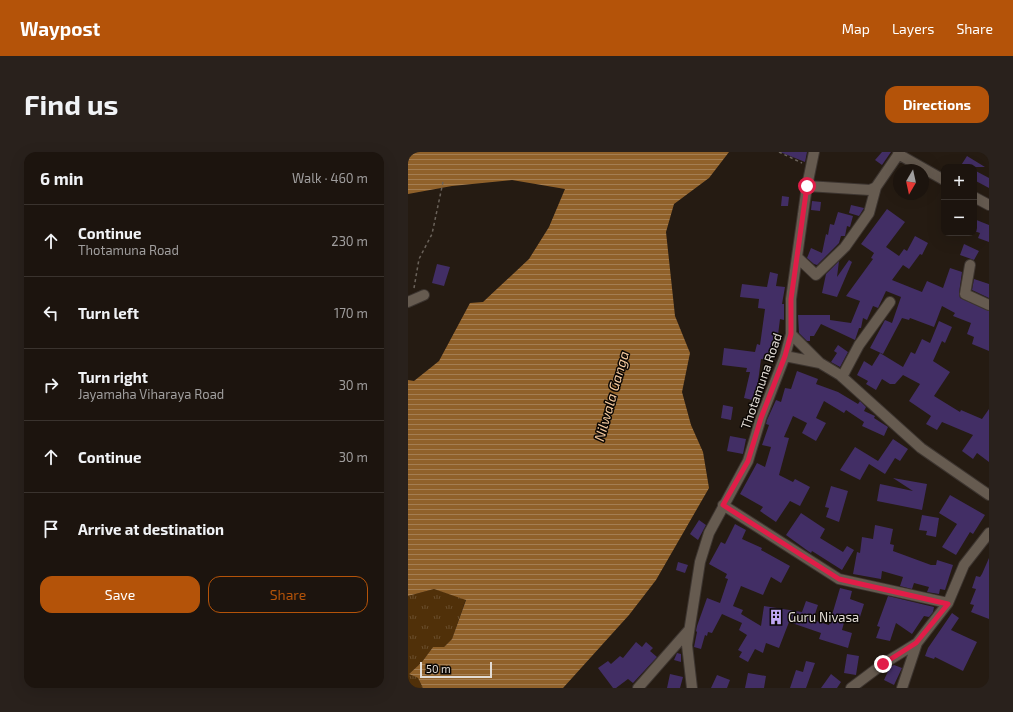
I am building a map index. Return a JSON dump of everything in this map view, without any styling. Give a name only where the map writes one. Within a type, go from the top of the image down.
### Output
[{"type":"street","name":"Thotamuna Road","points":[[692,688],[687,645],[700,562],[709,533],[748,461],[761,418],[785,356],[791,334],[791,299],[807,186],[814,152]]},
{"type":"street","points":[[798,258],[816,275],[844,247],[869,213],[876,187],[899,153],[941,178]]},
{"type":"street","points":[[807,186],[870,190],[876,187]]},
{"type":"street","points":[[977,199],[989,205]]},
{"type":"street","points":[[970,265],[965,294],[989,305]]},
{"type":"street","points":[[410,301],[424,295]]},
{"type":"street","points":[[842,377],[859,345],[890,302]]},
{"type":"street","points":[[791,334],[820,363],[842,377],[921,448],[989,495]]},
{"type":"street","points":[[785,356],[820,363]]},
{"type":"street","points":[[723,505],[839,579],[948,604]]},
{"type":"street","points":[[851,688],[883,664],[916,643],[948,604],[964,565],[989,533]]},
{"type":"street","points":[[638,688],[688,631]]},
{"type":"street","points":[[902,688],[916,643]]},
{"type":"path","points":[[779,152],[811,168]]},
{"type":"path","points":[[410,301],[419,259],[432,234],[443,182]]},
{"type":"green space","points":[[434,589],[466,599],[452,639],[444,647],[433,647],[422,662],[409,674],[418,678],[423,688],[408,688],[408,596]]},
{"type":"water","name":"Nilwala Ganga","points":[[408,152],[729,152],[709,178],[674,204],[666,232],[675,316],[690,353],[682,392],[691,425],[703,452],[709,488],[656,580],[629,615],[563,688],[423,688],[418,678],[409,674],[422,662],[433,647],[444,647],[452,639],[466,600],[434,589],[408,596],[408,380],[414,381],[439,361],[470,303],[483,302],[529,259],[549,227],[565,189],[512,180],[452,186],[408,194]]},
{"type":"building","points":[[780,152],[807,152],[805,162]]},
{"type":"building","points":[[882,152],[891,152],[882,165],[875,160]]},
{"type":"building","points":[[967,156],[985,167],[977,167],[977,164],[962,164]]},
{"type":"building","points":[[977,172],[989,178],[989,188],[977,182]]},
{"type":"building","points":[[782,196],[789,197],[788,206],[781,206]]},
{"type":"building","points":[[812,201],[821,202],[820,211],[811,210]]},
{"type":"building","points":[[851,205],[864,208],[859,216],[849,213]]},
{"type":"building","points":[[887,209],[905,222],[886,247],[899,256],[904,249],[907,251],[915,236],[928,243],[922,255],[920,254],[909,269],[903,265],[892,280],[922,292],[927,281],[943,288],[950,268],[962,272],[959,293],[960,298],[989,311],[989,351],[972,344],[974,337],[967,334],[971,323],[953,316],[955,313],[942,306],[934,327],[910,318],[909,320],[902,318],[883,354],[870,348],[885,320],[892,323],[901,297],[886,291],[878,308],[873,306],[867,320],[863,318],[861,328],[859,328],[855,340],[821,324],[814,336],[810,336],[810,341],[807,341],[799,333],[798,315],[830,315],[830,320],[851,323],[860,301],[846,296],[873,259],[871,258],[874,253],[861,244]]},
{"type":"building","points":[[838,212],[853,216],[850,227],[847,226],[845,236],[841,236],[839,243],[817,265],[814,264],[807,258],[811,248],[822,253],[826,234],[828,235],[830,224],[834,225]]},
{"type":"building","points":[[977,220],[989,225],[989,242],[978,238],[980,233],[977,232]]},
{"type":"building","points":[[964,244],[979,251],[974,260],[960,255]]},
{"type":"building","points":[[849,260],[852,262],[837,297],[822,293],[826,274],[839,261],[837,277]]},
{"type":"building","points":[[437,264],[450,267],[444,286],[432,283]]},
{"type":"building","points":[[770,272],[778,274],[776,286],[785,287],[782,304],[784,304],[784,320],[780,319],[778,335],[774,335],[770,360],[761,359],[758,382],[764,383],[762,393],[759,392],[757,401],[744,398],[750,372],[746,372],[747,368],[722,365],[724,348],[755,352],[757,344],[760,345],[765,309],[758,308],[759,299],[740,297],[742,284],[767,287]]},
{"type":"building","points":[[974,279],[989,284],[989,298],[972,290]]},
{"type":"building","points":[[939,321],[952,327],[945,343],[942,341],[933,361],[950,372],[934,396],[960,412],[961,410],[982,419],[989,409],[989,462],[977,453],[973,459],[962,451],[973,435],[942,422],[937,430],[926,424],[931,416],[909,401],[920,384],[903,375],[895,384],[890,384],[882,379],[876,390],[866,384],[868,381],[857,375],[864,361],[872,366],[880,353],[903,367],[911,352],[915,354],[922,339],[930,343]]},
{"type":"building","points":[[838,345],[848,352],[840,367],[831,362],[837,353],[834,351]]},
{"type":"building","points":[[797,371],[818,379],[816,384],[838,392],[858,404],[860,401],[866,407],[864,411],[875,416],[874,418],[888,427],[884,436],[862,426],[864,422],[846,410],[844,413],[824,401],[816,418],[826,423],[816,441],[802,433],[807,423],[793,416],[784,437],[789,438],[779,475],[793,482],[795,479],[810,487],[800,506],[790,501],[776,522],[760,511],[763,507],[740,494],[757,463],[765,467],[771,447],[762,445],[769,425],[766,424],[767,420],[776,400],[781,402],[785,388],[791,389]]},
{"type":"building","points":[[723,405],[733,407],[731,420],[721,418]]},
{"type":"building","points":[[730,436],[746,439],[743,454],[727,451]]},
{"type":"building","points":[[893,439],[908,449],[900,461],[895,458],[885,474],[869,464],[860,480],[840,470],[855,447],[878,461]]},
{"type":"building","points":[[893,478],[927,484],[922,510],[877,501],[880,484],[913,491]]},
{"type":"building","points":[[831,486],[848,491],[839,522],[826,517],[829,508],[825,507]]},
{"type":"building","points":[[950,495],[985,515],[973,534],[970,532],[956,555],[942,547],[957,524],[939,513]]},
{"type":"building","points":[[801,513],[825,529],[820,538],[843,552],[847,546],[854,550],[842,570],[812,551],[811,553],[786,535]]},
{"type":"building","points":[[922,515],[939,518],[936,537],[926,535],[927,531],[919,530]]},
{"type":"building","points":[[699,520],[706,525],[698,540],[690,534]]},
{"type":"building","points":[[735,524],[746,530],[742,539],[762,548],[761,550],[790,566],[781,583],[771,577],[763,595],[741,586],[733,606],[743,610],[741,614],[761,626],[764,606],[802,612],[806,601],[818,605],[813,620],[829,625],[840,588],[852,591],[850,599],[864,604],[859,620],[846,615],[842,630],[852,633],[848,648],[819,639],[821,633],[789,622],[779,648],[766,643],[763,653],[755,649],[748,662],[739,657],[742,652],[738,650],[747,635],[739,630],[742,623],[722,614],[712,633],[708,632],[707,636],[705,635],[701,649],[694,647],[697,626],[707,598],[720,603],[728,579],[725,578],[727,574],[709,564],[721,542],[725,544]]},
{"type":"building","points":[[875,525],[893,529],[890,544],[894,545],[893,551],[931,565],[936,565],[937,560],[953,565],[945,590],[940,589],[939,594],[927,592],[929,587],[914,583],[912,589],[900,586],[903,577],[882,571],[881,579],[853,574],[857,552],[860,553],[862,537],[873,539]]},
{"type":"building","points":[[989,558],[989,619],[971,612],[974,605],[970,604],[976,589],[972,588],[976,576],[980,577]]},
{"type":"building","points":[[678,562],[688,565],[685,573],[676,570]]},
{"type":"building","points":[[888,596],[934,607],[933,612],[929,617],[924,616],[912,634],[896,623],[890,641],[876,638],[880,627],[877,626]]},
{"type":"building","points":[[952,613],[959,618],[951,630],[977,642],[963,671],[935,657],[934,659],[925,656],[928,648]]},
{"type":"building","points":[[636,642],[642,647],[646,642],[653,648],[650,651],[657,657],[633,683],[628,679],[616,688],[613,688],[598,668],[608,661],[611,664],[620,656],[623,658]]},
{"type":"building","points":[[677,653],[681,654],[681,662],[674,660]]},
{"type":"building","points":[[847,654],[859,656],[856,675],[844,673]]},
{"type":"building","points":[[806,661],[815,663],[806,688],[790,688],[796,670],[803,672]]},
{"type":"building","points":[[894,665],[902,668],[894,685],[884,680],[890,667]]},
{"type":"building","points":[[748,673],[766,676],[764,688],[745,688]]},
{"type":"building","points":[[670,674],[683,677],[680,688],[667,688]]},
{"type":"building","points":[[831,674],[841,682],[837,688],[821,688]]},
{"type":"building","points":[[717,675],[730,680],[727,688],[711,688]]},
{"type":"place","name":"Guru Nivasa","points":[[776,617]]},
{"type":"route","points":[[807,186],[791,299],[791,334],[785,356],[761,418],[748,461],[723,505],[839,579],[948,604],[916,643],[883,664]]}]
